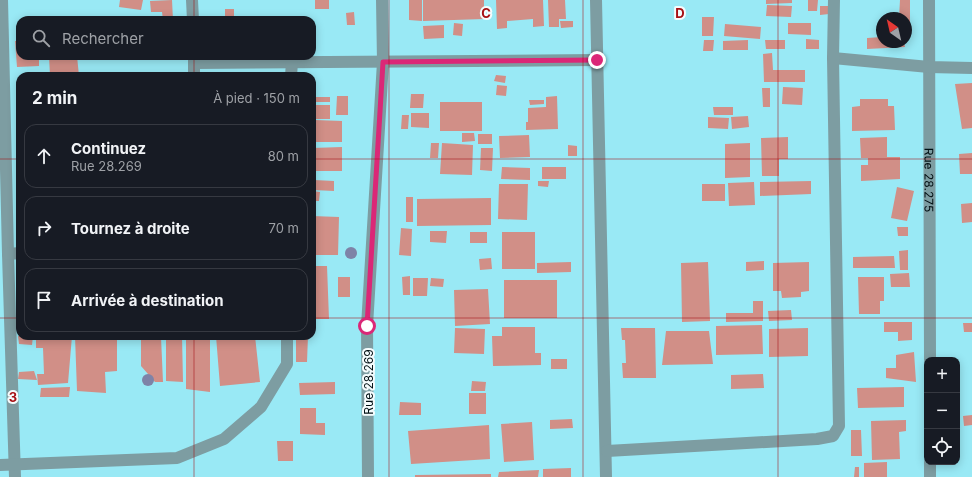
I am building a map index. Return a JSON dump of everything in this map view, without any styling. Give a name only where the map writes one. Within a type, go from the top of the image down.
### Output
[{"type":"street","points":[[2,0],[1,65],[14,254],[15,471]]},
{"type":"street","points":[[192,0],[193,16]]},
{"type":"street","name":"Rue 28.269","points":[[368,477],[367,326],[383,62],[382,0]]},
{"type":"street","points":[[596,0],[606,477]]},
{"type":"street","points":[[606,451],[817,439],[833,436],[839,426],[833,58],[834,0]]},
{"type":"street","name":"Rue 28.275","points":[[929,0],[930,357]]},
{"type":"street","points":[[833,58],[929,67],[972,68]]},
{"type":"street","points":[[194,72],[194,60],[383,62],[597,60]]},
{"type":"street","points":[[291,72],[292,62]]},
{"type":"street","points":[[0,465],[15,471],[177,458],[224,439],[261,406],[287,364],[287,340]]},
{"type":"street","points":[[930,465],[930,477]]},
{"type":"building","points":[[120,0],[143,0],[141,10],[119,7]]},
{"type":"building","points":[[172,0],[173,16],[162,16],[162,12],[151,12],[150,1]]},
{"type":"building","points":[[315,0],[329,0],[329,9],[315,9]]},
{"type":"building","points":[[409,0],[422,0],[422,21],[409,20]]},
{"type":"building","points":[[423,0],[484,0],[484,19],[423,21]]},
{"type":"building","points":[[496,0],[543,0],[544,26],[533,27],[533,19],[507,21],[507,28],[497,29]]},
{"type":"building","points":[[548,0],[565,0],[566,19],[559,19],[559,27],[549,27]]},
{"type":"building","points":[[766,0],[792,0],[792,3],[766,4]]},
{"type":"building","points":[[808,0],[818,0],[817,11],[808,11]]},
{"type":"building","points":[[900,0],[910,0],[910,12],[899,12]]},
{"type":"building","points":[[767,5],[792,6],[791,17],[766,16]]},
{"type":"building","points":[[820,6],[829,6],[829,14],[820,15]]},
{"type":"building","points":[[225,9],[234,9],[234,16],[225,16]]},
{"type":"building","points":[[354,12],[355,25],[347,25],[346,13]]},
{"type":"building","points":[[702,17],[714,17],[713,36],[702,36]]},
{"type":"building","points":[[560,21],[573,21],[573,27],[561,28]]},
{"type":"building","points":[[454,23],[463,24],[462,36],[453,35]]},
{"type":"building","points":[[788,23],[811,23],[811,35],[788,34]]},
{"type":"building","points":[[725,24],[761,27],[760,39],[724,36]]},
{"type":"building","points":[[444,25],[444,38],[424,39],[423,26]]},
{"type":"building","points":[[876,37],[876,48],[886,48],[867,49],[867,38]]},
{"type":"building","points":[[806,39],[819,40],[819,49],[806,49]]},
{"type":"building","points":[[704,40],[714,40],[713,51],[703,51]]},
{"type":"building","points":[[748,40],[748,50],[723,50],[723,41]]},
{"type":"building","points":[[765,40],[785,40],[785,49],[766,49]]},
{"type":"building","points":[[772,53],[773,70],[805,70],[805,82],[764,82],[763,54]]},
{"type":"building","points":[[16,60],[39,60],[39,66],[17,67]]},
{"type":"building","points":[[49,60],[77,60],[79,72],[50,72]]},
{"type":"building","points":[[496,75],[506,76],[505,83],[494,81]]},
{"type":"building","points":[[972,83],[972,128],[962,129],[955,84]]},
{"type":"building","points":[[497,85],[507,86],[506,96],[496,95]]},
{"type":"building","points":[[783,87],[803,88],[802,105],[782,104]]},
{"type":"building","points":[[762,88],[770,88],[770,107],[763,107]]},
{"type":"building","points":[[411,94],[424,94],[423,108],[410,108]]},
{"type":"building","points":[[337,96],[348,96],[348,115],[336,115]]},
{"type":"building","points":[[557,96],[558,129],[526,130],[526,122],[528,122],[528,108],[546,107],[546,97]]},
{"type":"building","points":[[316,97],[330,97],[330,102],[316,102]]},
{"type":"building","points":[[860,99],[888,99],[888,106],[894,106],[895,130],[852,131],[852,107],[860,106]]},
{"type":"building","points":[[529,100],[544,100],[544,104],[530,105]]},
{"type":"building","points":[[440,102],[482,102],[482,131],[440,131]]},
{"type":"building","points":[[316,105],[330,105],[330,119],[316,119]]},
{"type":"building","points":[[713,107],[733,107],[733,115],[714,115]]},
{"type":"building","points":[[411,113],[429,113],[429,128],[411,127]]},
{"type":"building","points":[[402,115],[409,115],[408,129],[401,129]]},
{"type":"building","points":[[748,116],[749,127],[732,129],[731,117]]},
{"type":"building","points":[[708,117],[729,118],[728,129],[708,128]]},
{"type":"building","points":[[316,120],[342,121],[342,142],[316,142]]},
{"type":"building","points":[[462,133],[474,133],[475,141],[462,142]]},
{"type":"building","points":[[478,134],[492,134],[492,144],[478,144]]},
{"type":"building","points":[[529,135],[530,157],[500,158],[499,136]]},
{"type":"building","points":[[788,137],[788,159],[779,159],[779,176],[762,176],[761,138]]},
{"type":"building","points":[[887,137],[887,157],[900,157],[900,179],[861,181],[861,165],[868,165],[868,158],[861,158],[860,138]]},
{"type":"building","points":[[431,143],[439,143],[438,158],[430,158]]},
{"type":"building","points":[[442,143],[473,145],[472,175],[440,174]]},
{"type":"building","points":[[750,143],[750,177],[725,178],[725,144]]},
{"type":"building","points":[[568,145],[577,146],[577,156],[568,156]]},
{"type":"building","points":[[342,147],[342,171],[316,171],[316,148]]},
{"type":"building","points":[[481,148],[493,148],[492,171],[480,170]]},
{"type":"building","points":[[972,153],[972,174],[960,174],[959,154]]},
{"type":"building","points":[[502,167],[530,168],[530,180],[501,179]]},
{"type":"building","points":[[542,167],[566,167],[566,179],[542,179]]},
{"type":"building","points":[[316,180],[334,181],[334,191],[316,190]]},
{"type":"building","points":[[538,181],[549,181],[548,187],[538,186]]},
{"type":"building","points":[[811,181],[811,194],[760,196],[760,182]]},
{"type":"building","points":[[754,182],[755,205],[729,206],[728,183]]},
{"type":"building","points":[[499,184],[528,184],[527,220],[498,219]]},
{"type":"building","points":[[702,184],[725,184],[725,201],[702,201]]},
{"type":"building","points":[[897,187],[914,191],[907,221],[891,218]]},
{"type":"building","points":[[316,192],[320,192],[319,201],[316,201]]},
{"type":"building","points":[[406,197],[413,197],[413,222],[406,222]]},
{"type":"building","points":[[491,198],[491,225],[417,226],[417,199]]},
{"type":"building","points":[[972,203],[972,222],[962,223],[961,204]]},
{"type":"building","points":[[316,216],[339,217],[338,255],[316,255]]},
{"type":"building","points":[[897,227],[908,227],[908,236],[898,236]]},
{"type":"building","points":[[401,228],[412,229],[411,256],[399,255]]},
{"type":"building","points":[[430,231],[447,231],[446,243],[430,242]]},
{"type":"building","points":[[470,232],[487,232],[487,243],[470,243]]},
{"type":"building","points":[[502,232],[535,232],[535,269],[502,269]]},
{"type":"building","points":[[908,250],[908,270],[900,270],[899,251]]},
{"type":"building","points":[[894,256],[895,268],[853,268],[853,257]]},
{"type":"building","points":[[491,258],[492,269],[480,270],[479,259]]},
{"type":"building","points":[[764,261],[764,270],[746,271],[746,262]]},
{"type":"building","points":[[571,262],[571,272],[537,273],[537,263]]},
{"type":"building","points":[[708,262],[710,321],[682,322],[681,263]]},
{"type":"building","points":[[809,262],[809,291],[801,292],[801,297],[782,298],[781,291],[773,291],[773,263]]},
{"type":"building","points":[[316,266],[327,266],[329,319],[316,319]]},
{"type":"building","points":[[909,273],[910,287],[891,287],[890,274]]},
{"type":"building","points":[[410,276],[410,295],[403,295],[402,277]]},
{"type":"building","points":[[338,277],[350,277],[350,297],[338,297]]},
{"type":"building","points":[[858,277],[884,277],[884,301],[880,301],[880,314],[859,314]]},
{"type":"building","points":[[413,278],[428,278],[427,296],[413,296]]},
{"type":"building","points":[[431,278],[444,279],[443,287],[430,286]]},
{"type":"building","points":[[504,280],[557,280],[557,318],[504,318]]},
{"type":"building","points":[[488,289],[490,324],[455,326],[454,290]]},
{"type":"building","points":[[753,301],[763,301],[763,321],[726,322],[726,313],[753,313]]},
{"type":"building","points":[[791,310],[792,320],[769,321],[768,311]]},
{"type":"building","points":[[884,322],[912,322],[912,340],[898,341],[898,332],[884,332]]},
{"type":"building","points":[[963,323],[972,323],[972,332],[964,332]]},
{"type":"building","points":[[762,325],[763,354],[716,355],[716,326]]},
{"type":"building","points":[[502,327],[535,327],[535,353],[541,353],[541,365],[493,366],[492,336],[502,336]]},
{"type":"building","points":[[455,328],[485,329],[484,354],[454,353]]},
{"type":"building","points":[[621,328],[655,328],[656,378],[623,378],[622,363],[626,363],[625,340],[622,340]]},
{"type":"building","points":[[808,328],[808,356],[769,357],[769,329]]},
{"type":"building","points":[[666,331],[709,331],[713,364],[662,365]]},
{"type":"building","points":[[18,340],[33,340],[32,345],[19,344]]},
{"type":"building","points":[[36,340],[72,340],[68,383],[38,385],[37,374],[44,374],[43,348],[36,348]]},
{"type":"building","points":[[75,340],[117,340],[117,371],[105,372],[106,393],[77,391]]},
{"type":"building","points":[[141,340],[161,340],[163,382],[155,382],[141,366]]},
{"type":"building","points":[[166,340],[182,340],[183,382],[166,381]]},
{"type":"building","points":[[186,340],[210,340],[210,392],[186,389]]},
{"type":"building","points":[[216,340],[255,340],[260,382],[220,386]]},
{"type":"building","points":[[296,340],[308,340],[307,362],[296,362]]},
{"type":"building","points":[[914,352],[916,382],[886,378],[886,368],[896,368],[896,355]]},
{"type":"building","points":[[551,359],[567,359],[567,369],[551,369]]},
{"type":"building","points":[[34,371],[37,380],[18,379],[19,372]]},
{"type":"building","points":[[763,374],[764,388],[731,389],[731,375]]},
{"type":"building","points":[[472,381],[486,382],[485,391],[471,391]]},
{"type":"building","points":[[335,382],[335,394],[300,395],[299,383]]},
{"type":"building","points":[[70,387],[69,397],[40,397],[41,388]]},
{"type":"building","points":[[904,387],[904,407],[858,408],[857,388]]},
{"type":"building","points":[[469,393],[486,393],[486,414],[469,414]]},
{"type":"building","points":[[400,402],[421,403],[421,415],[399,415]]},
{"type":"building","points":[[300,408],[316,408],[316,423],[325,423],[325,435],[300,434]]},
{"type":"building","points":[[972,415],[972,425],[964,426],[963,416]]},
{"type":"building","points":[[572,419],[573,428],[550,429],[550,420]]},
{"type":"building","points":[[906,420],[906,431],[899,432],[900,459],[872,460],[871,421]]},
{"type":"building","points":[[532,422],[534,460],[504,462],[501,424]]},
{"type":"building","points":[[489,425],[490,459],[411,464],[408,431]]},
{"type":"building","points":[[851,430],[861,430],[862,456],[851,456]]},
{"type":"building","points":[[277,441],[293,441],[293,461],[278,461]]},
{"type":"building","points":[[887,462],[887,477],[864,477],[864,463]]},
{"type":"building","points":[[855,467],[859,467],[859,477],[854,477]]},
{"type":"building","points":[[571,468],[571,477],[543,477],[543,469]]},
{"type":"building","points":[[539,470],[538,477],[498,477],[499,472]]},
{"type":"building","points":[[491,474],[491,477],[415,477],[415,475]]},
{"type":"route","points":[[367,326],[383,62],[597,60]]}]
